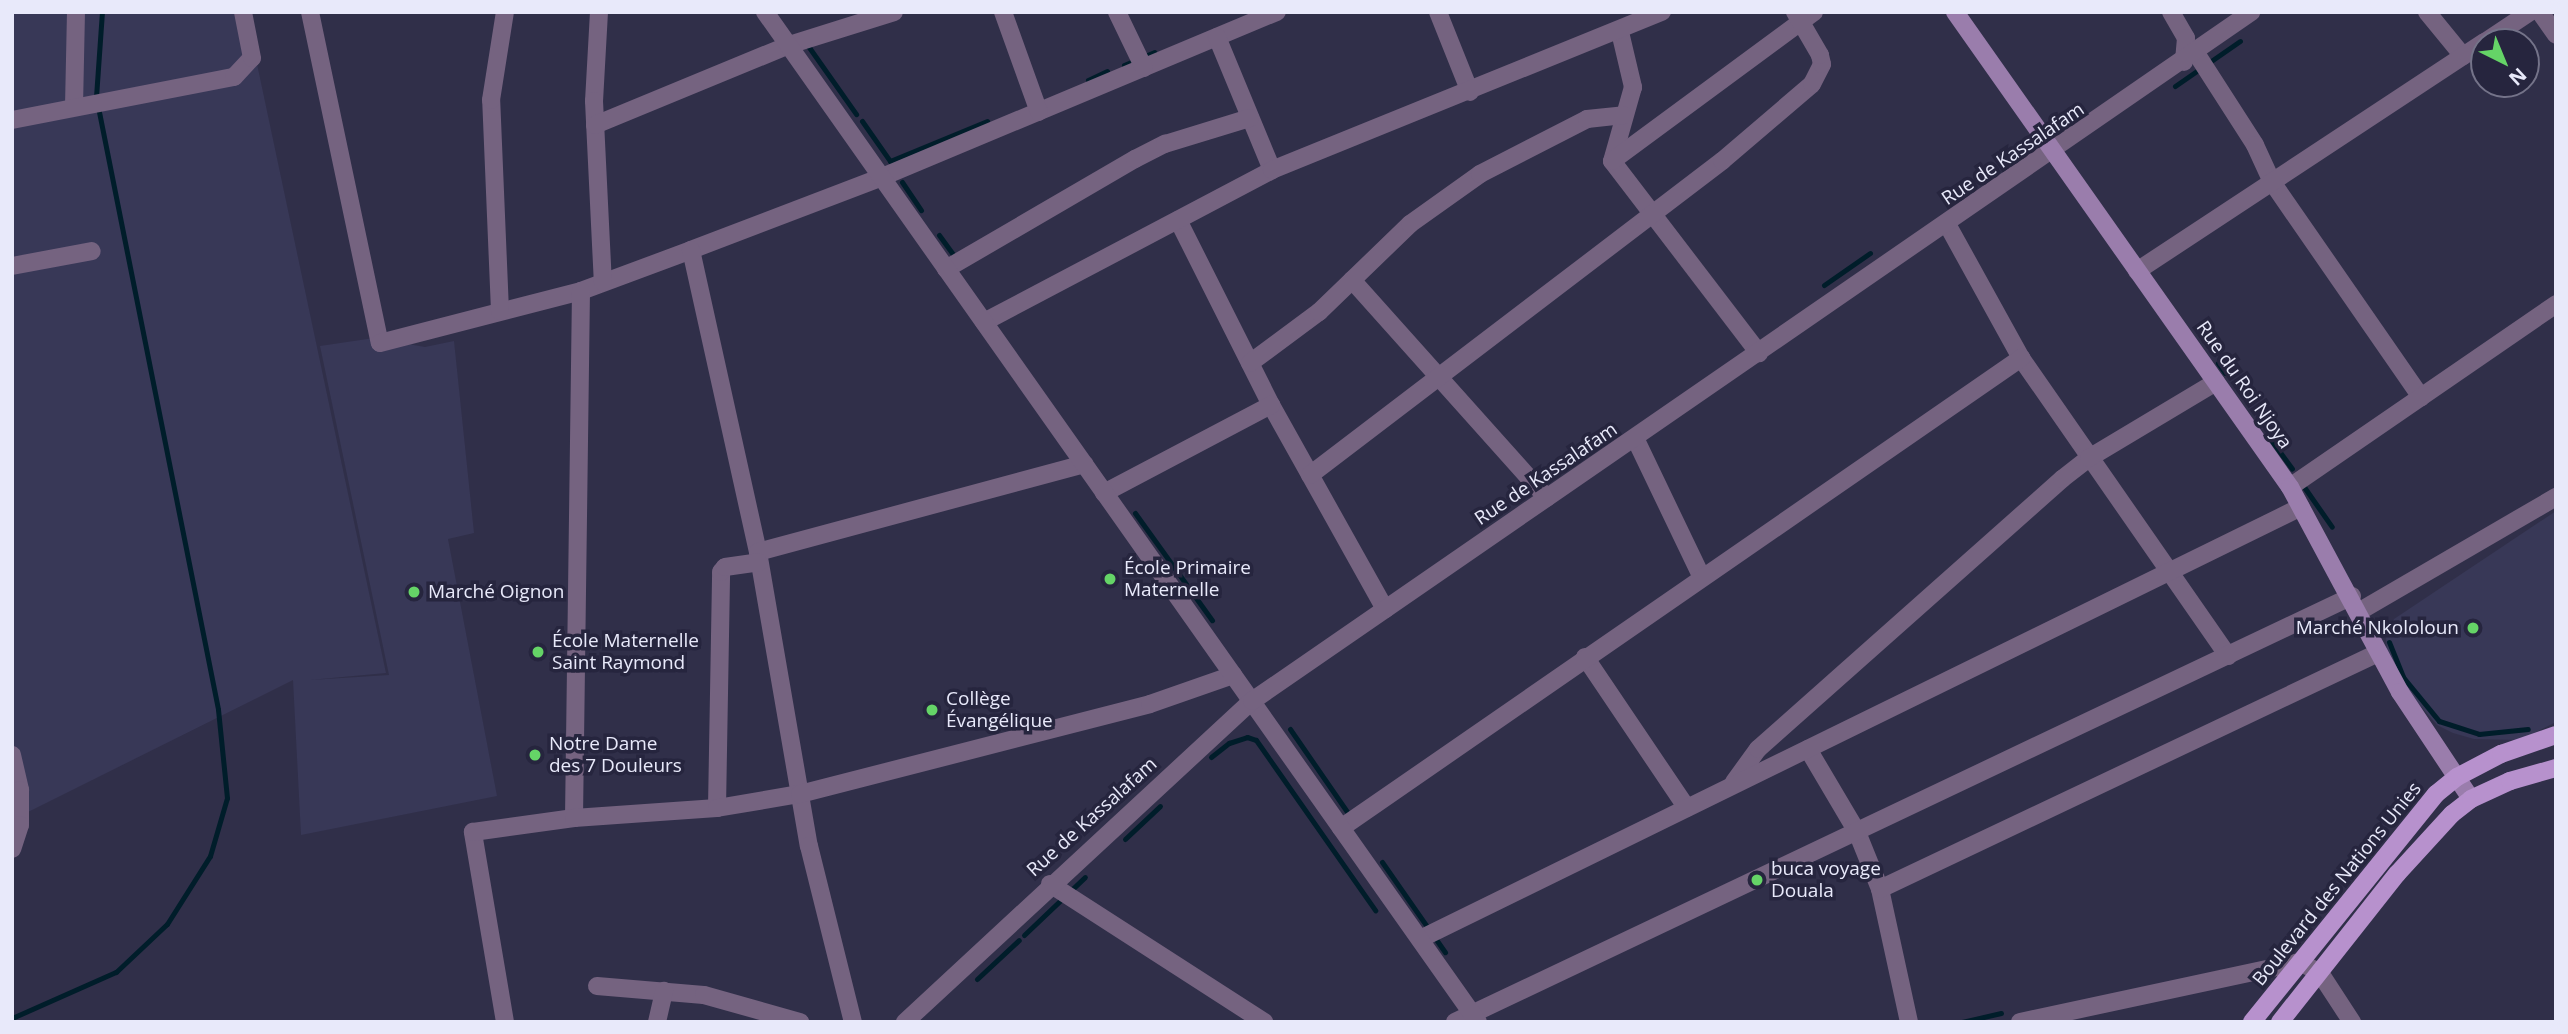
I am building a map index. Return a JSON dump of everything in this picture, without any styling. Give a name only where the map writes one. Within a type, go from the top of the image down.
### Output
[{"type":"main road","name":"Rue du Roi Njoya","points":[[1955,12],[2290,487],[2356,603],[2378,653],[2471,799]]},
{"type":"main road","name":"Boulevard des Nations Unies","points":[[2252,1022],[2436,794],[2457,777],[2501,754],[2556,735]]},
{"type":"main road","points":[[2471,799],[2556,768]]},
{"type":"main road","name":"Boulevard des Nations Unies","points":[[2280,1022],[2422,845],[2471,799]]},
{"type":"street","points":[[76,12],[78,107]]},
{"type":"street","points":[[12,120],[233,77],[247,68],[252,58],[243,12]]},
{"type":"street","points":[[310,12],[376,341],[581,291],[881,177],[1277,12]]},
{"type":"street","points":[[500,311],[491,100],[505,12]]},
{"type":"street","points":[[599,12],[595,125],[603,282]]},
{"type":"street","points":[[765,12],[1475,1018]]},
{"type":"street","points":[[595,125],[789,45],[894,12]]},
{"type":"street","points":[[1003,12],[1039,112]]},
{"type":"street","points":[[1117,12],[1144,68]]},
{"type":"street","points":[[1438,12],[1471,92]]},
{"type":"street","points":[[984,322],[1272,170],[1620,32],[1637,18],[1662,12]]},
{"type":"street","points":[[2171,12],[2186,38],[2190,57],[2255,145],[2272,182],[2421,397]]},
{"type":"street","name":"Rue de Kassalafam","points":[[905,1022],[1049,884],[1252,701],[2053,152],[2251,12]]},
{"type":"street","points":[[2427,12],[2463,56]]},
{"type":"street","points":[[2505,28],[2530,12]]},
{"type":"street","points":[[2540,12],[2556,35]]},
{"type":"street","points":[[1310,475],[1722,161],[1811,85],[1822,64],[1803,16],[1612,161]]},
{"type":"street","points":[[1612,161],[1633,87],[1620,32]]},
{"type":"street","points":[[1217,37],[1272,170]]},
{"type":"street","points":[[2137,271],[2470,51]]},
{"type":"street","points":[[1250,363],[1302,326],[1402,231],[1480,174],[1587,119],[1625,115]]},
{"type":"street","points":[[946,269],[1165,144],[1250,118]]},
{"type":"street","points":[[1612,161],[1649,215],[1759,353]]},
{"type":"street","points":[[1178,220],[1271,405],[1385,609]]},
{"type":"street","points":[[1947,224],[2021,358],[2228,656]]},
{"type":"street","points":[[691,250],[759,557],[800,794],[853,1022]]},
{"type":"street","points":[[12,266],[92,251]]},
{"type":"street","points":[[1352,280],[1547,498]]},
{"type":"street","points":[[574,818],[581,291]]},
{"type":"street","points":[[2290,487],[2556,304]]},
{"type":"street","points":[[1341,828],[1701,576],[2021,358]]},
{"type":"street","points":[[1732,786],[1758,749],[2090,458],[2217,382]]},
{"type":"street","points":[[1104,493],[1271,405]]},
{"type":"street","points":[[1635,438],[1701,576]]},
{"type":"street","points":[[717,808],[722,572],[725,567],[1084,464]]},
{"type":"street","points":[[1455,1022],[1475,1018],[1857,832],[2228,656],[2356,603],[2556,497]]},
{"type":"street","points":[[1420,939],[2301,507]]},
{"type":"street","points":[[1880,889],[2378,653]]},
{"type":"street","points":[[1585,657],[1687,808]]},
{"type":"street","points":[[505,1022],[473,832],[574,818],[717,808],[800,794],[1150,704],[1233,675]]},
{"type":"street","points":[[1808,748],[1857,832],[1880,889],[1909,1022]]},
{"type":"street","points":[[12,755],[20,825],[12,849]]},
{"type":"street","points":[[1049,884],[1264,1022]]},
{"type":"street","points":[[2020,1022],[2300,962],[2320,973],[2352,1022]]},
{"type":"street","points":[[597,986],[664,991],[736,1001],[800,1022]]},
{"type":"street","points":[[657,1022],[664,991]]},
{"type":"shaded area","points":[[12,12],[246,12],[386,673],[310,680],[389,675],[320,346],[374,338],[425,347],[454,341],[474,533],[448,539],[497,796],[301,835],[293,680],[12,820]]},
{"type":"shaded area","name":"Marché Nkololoun","points":[[2556,511],[2556,722],[2520,740],[2474,739],[2437,725],[2411,695],[2387,652],[2386,637],[2394,619]]},
{"type":"waterway","points":[[12,1018],[116,972],[167,924],[210,856],[227,798],[218,709],[96,97],[102,12]]},
{"type":"waterway","points":[[2175,86],[2240,41]]},
{"type":"waterway","points":[[806,43],[856,114]]},
{"type":"waterway","points":[[1124,65],[1154,52]]},
{"type":"waterway","points":[[1088,80],[1107,71]]},
{"type":"waterway","points":[[862,121],[890,161],[987,121]]},
{"type":"waterway","points":[[902,182],[921,210]]},
{"type":"waterway","points":[[939,235],[957,260]]},
{"type":"waterway","points":[[1824,285],[1870,253]]},
{"type":"waterway","points":[[2218,363],[2225,373]]},
{"type":"waterway","points":[[2269,437],[2292,469]]},
{"type":"waterway","points":[[2302,484],[2332,527]]},
{"type":"waterway","points":[[1135,513],[1212,620]]},
{"type":"waterway","points":[[2389,642],[2403,677],[2439,721],[2479,734],[2528,729]]},
{"type":"waterway","points":[[1290,729],[1352,819]]},
{"type":"waterway","points":[[1211,757],[1229,743],[1247,737],[1256,740],[1375,910]]},
{"type":"waterway","points":[[1125,839],[1160,806]]},
{"type":"waterway","points":[[1382,862],[1428,928]]},
{"type":"waterway","points":[[1024,935],[1085,877]]},
{"type":"waterway","points":[[1433,935],[1445,952]]},
{"type":"waterway","points":[[977,979],[1019,940]]},
{"type":"waterway","points":[[1962,1022],[2001,1013]]},
{"type":"place","name":"École Primaire Maternelle","points":[[1110,579]]},
{"type":"place","name":"Marché Oignon","points":[[414,592]]},
{"type":"place","name":"Marché Nkololoun","points":[[2473,628]]},
{"type":"place","name":"École Maternelle Saint Raymond","points":[[538,652]]},
{"type":"place","name":"Collège Évangélique","points":[[932,710]]},
{"type":"place","name":"Notre Dame des 7 Douleurs","points":[[535,755]]},
{"type":"place","name":"buca voyage Douala","points":[[1757,880]]}]
